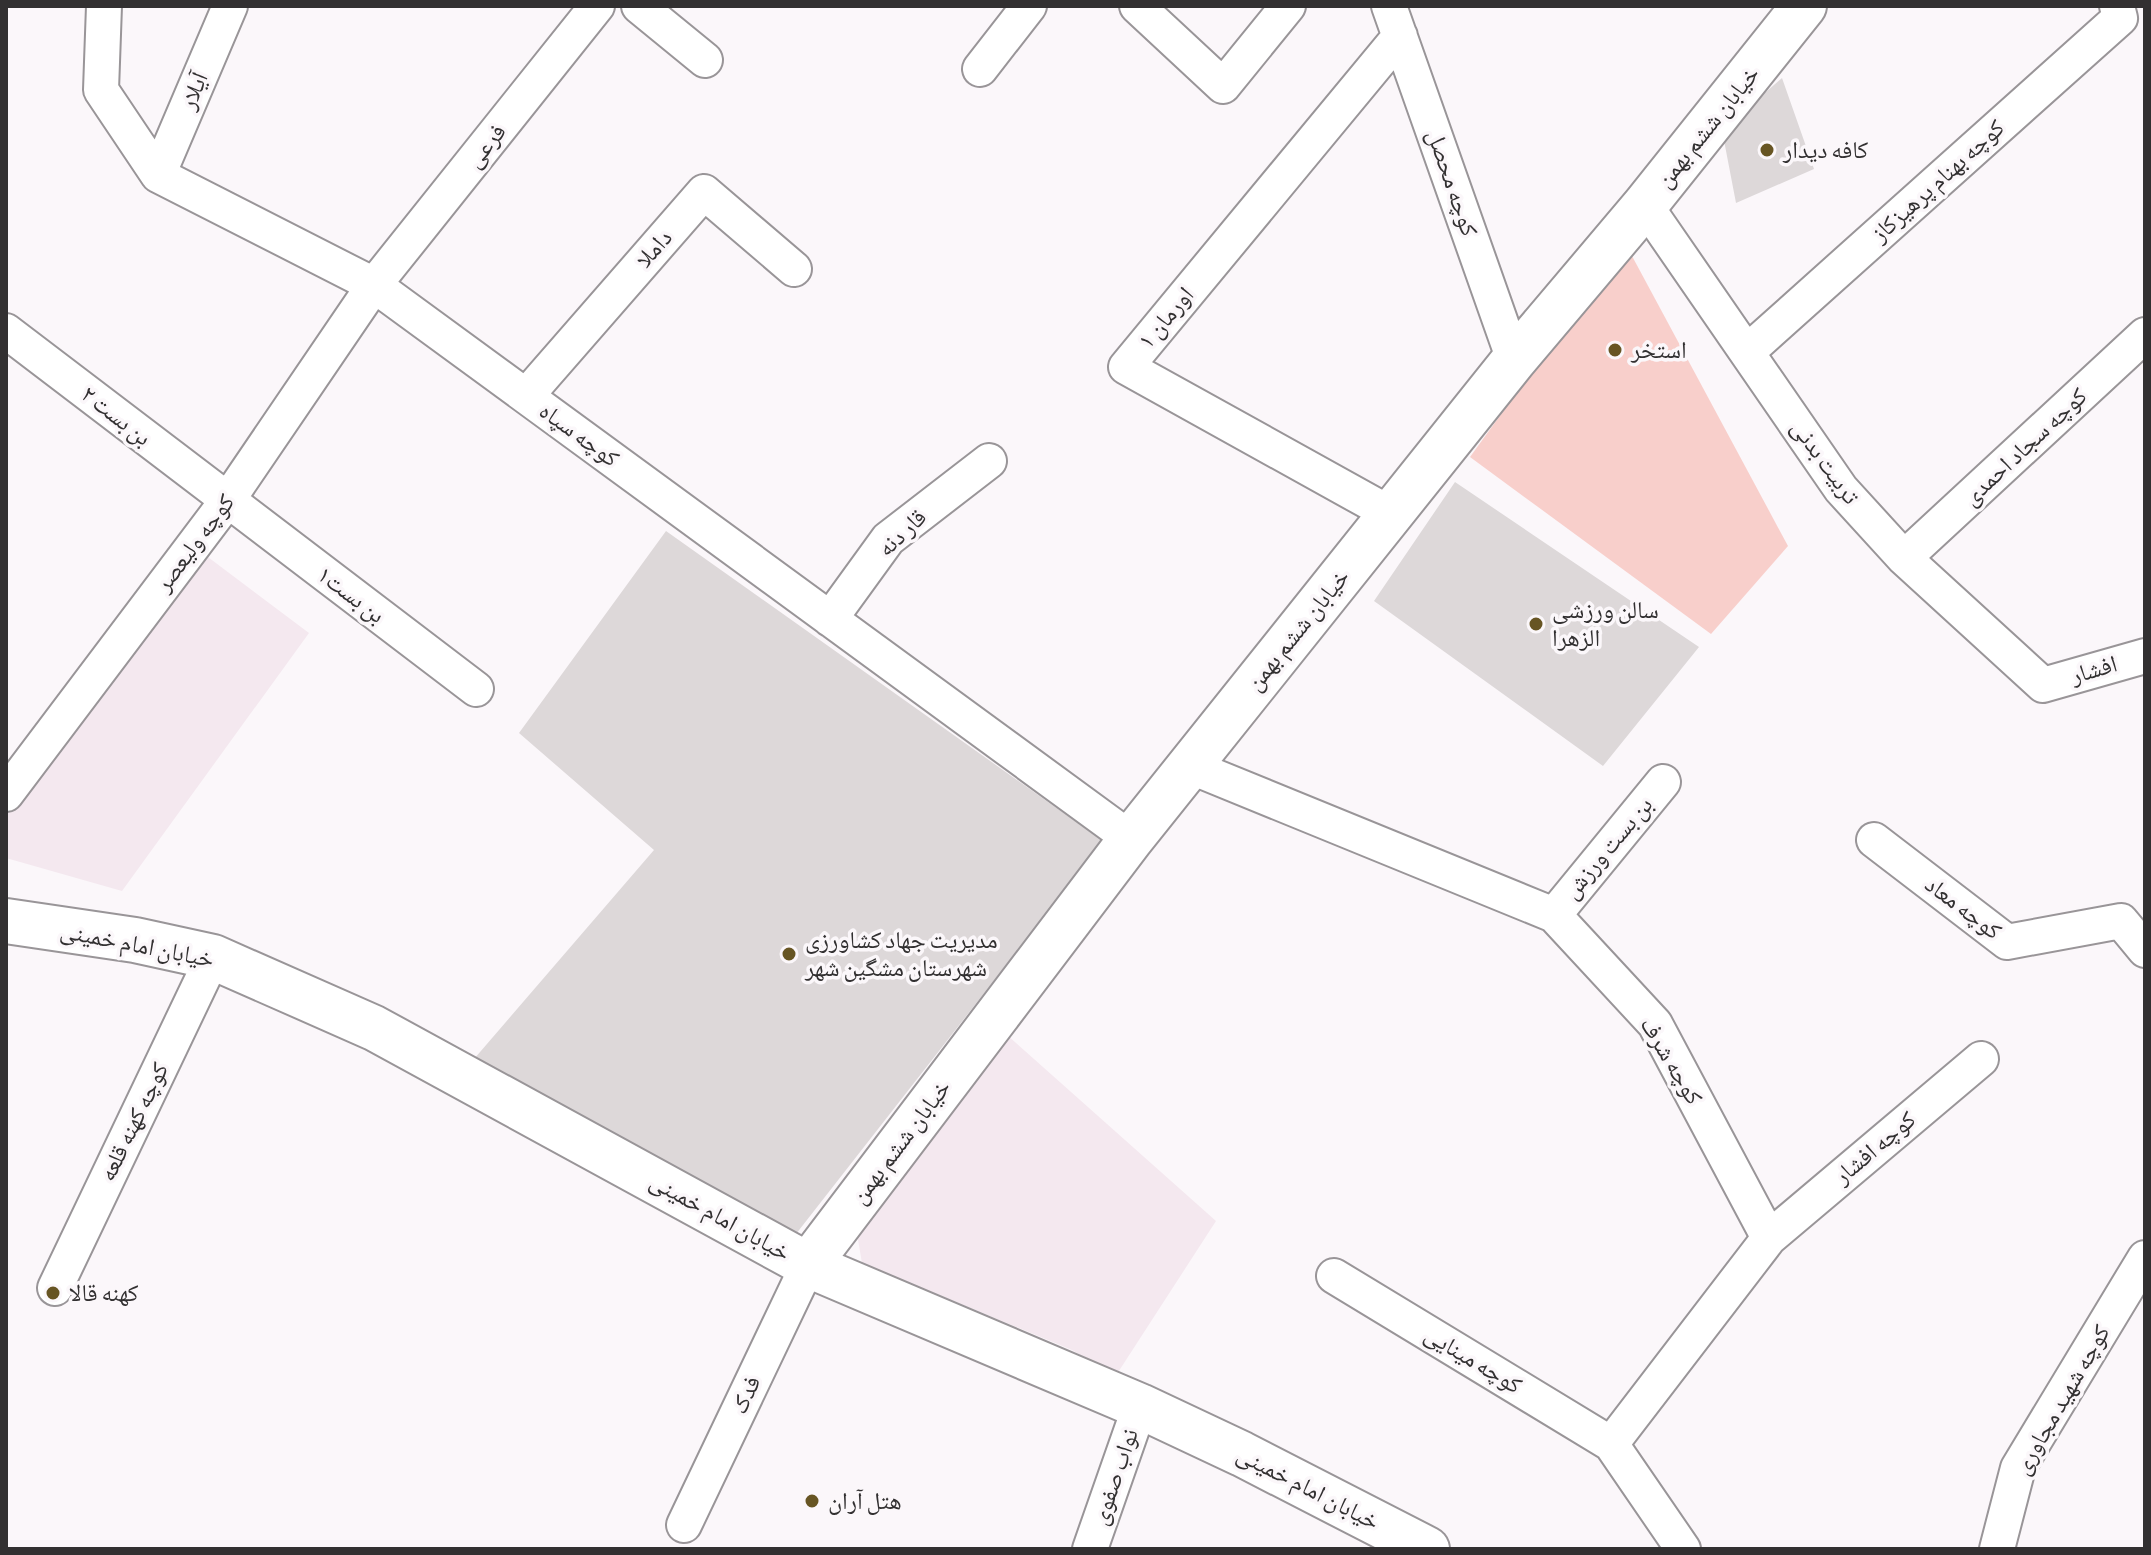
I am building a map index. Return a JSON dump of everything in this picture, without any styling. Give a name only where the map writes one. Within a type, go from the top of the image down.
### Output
[{"type":"street","name":"کوچه سپاه","points":[[104,6],[101,90],[158,175],[374,285],[1131,839]]},
{"type":"street","name":"آیلار","points":[[158,175],[230,6]]},
{"type":"street","name":"فرعی","points":[[374,285],[597,6]]},
{"type":"street","points":[[639,6],[705,60]]},
{"type":"street","points":[[980,69],[1029,6]]},
{"type":"street","points":[[1137,6],[1223,86],[1288,6]]},
{"type":"street","name":"خیابان ششم بهمن","points":[[808,1265],[1131,839],[1514,360],[1645,205],[1804,6]]},
{"type":"street","name":"کوچه بهنام پرهیزکاز","points":[[1747,352],[2120,18],[2117,6]]},
{"type":"street","name":"کوچه محصل","points":[[1395,21],[1514,360]]},
{"type":"street","name":"اورمان ۱","points":[[1391,514],[1126,367],[1395,21]]},
{"type":"street","name":"داملا","points":[[526,396],[704,192],[794,269]]},
{"type":"street","name":"تربیت بدنی","points":[[1645,205],[1841,489],[1904,558],[2043,685]]},
{"type":"street","name":"کوچه ولیعصر","points":[[6,794],[227,501],[374,285]]},
{"type":"street","name":"بن بست ۲","points":[[6,331],[227,501]]},
{"type":"street","name":"کوچه سجاد احمدی","points":[[1904,558],[2145,335]]},
{"type":"street","name":"قار دنه","points":[[830,619],[888,539],[989,461]]},
{"type":"street","name":"بن بست۱","points":[[227,501],[476,689]]},
{"type":"street","name":"افشار","points":[[2043,685],[2145,656]]},
{"type":"street","name":"کوچه شرف","points":[[1189,766],[1554,915],[1655,1024],[1769,1238]]},
{"type":"street","name":"بن بست ورزش","points":[[1554,915],[1663,782]]},
{"type":"street","name":"کوچه معاد","points":[[1874,840],[2007,942],[2121,921],[2145,950]]},
{"type":"street","name":"خیابان امام خمینی","points":[[6,921],[135,940],[213,957],[374,1028],[808,1265],[1140,1406],[1242,1454],[1427,1549]]},
{"type":"street","name":"کوچه کهنه قلعه","points":[[55,1288],[213,957]]},
{"type":"street","name":"کوچه افشار","points":[[1769,1238],[1981,1059]]},
{"type":"street","points":[[1681,1546],[1611,1444],[1769,1238]]},
{"type":"street","name":"کوچه شهید مجاوری","points":[[1997,1549],[2018,1468],[2145,1258]]},
{"type":"street","name":"فدک","points":[[684,1525],[808,1265]]},
{"type":"street","name":"کوچه مینایی","points":[[1334,1276],[1611,1444]]},
{"type":"street","name":"نواب صفوی","points":[[1090,1549],[1140,1406]]},
{"type":"shaded area","name":"استخر","points":[[1625,243],[1788,546],[1711,634],[1470,457]]},
{"type":"shaded area","points":[[184,539],[309,633],[122,891],[6,858],[6,774]]},
{"type":"shaded area","points":[[1006,1034],[1216,1221],[1115,1377],[1072,1350],[862,1263],[856,1228]]},
{"type":"building","name":"کافه دیدار","points":[[1782,78],[1814,169],[1736,203],[1722,130]]},
{"type":"building","name":"سالن ورزشی الزهرا","points":[[1455,482],[1699,647],[1603,766],[1374,601]]},
{"type":"building","name":"مدیریت جهاد کشاورزی شهرستان مشگین شهر","points":[[666,531],[1103,841],[796,1234],[474,1059],[654,850],[519,733]]},
{"type":"place","name":"کافه دیدار","points":[[1767,150]]},
{"type":"place","name":"استخر","points":[[1615,350]]},
{"type":"place","name":"سالن ورزشی الزهرا","points":[[1536,624]]},
{"type":"place","name":"مدیریت جهاد کشاورزی شهرستان مشگین شهر","points":[[789,954]]},
{"type":"place","name":"کهنه قالا","points":[[53,1293]]},
{"type":"place","name":"هتل آران","points":[[812,1501]]}]
